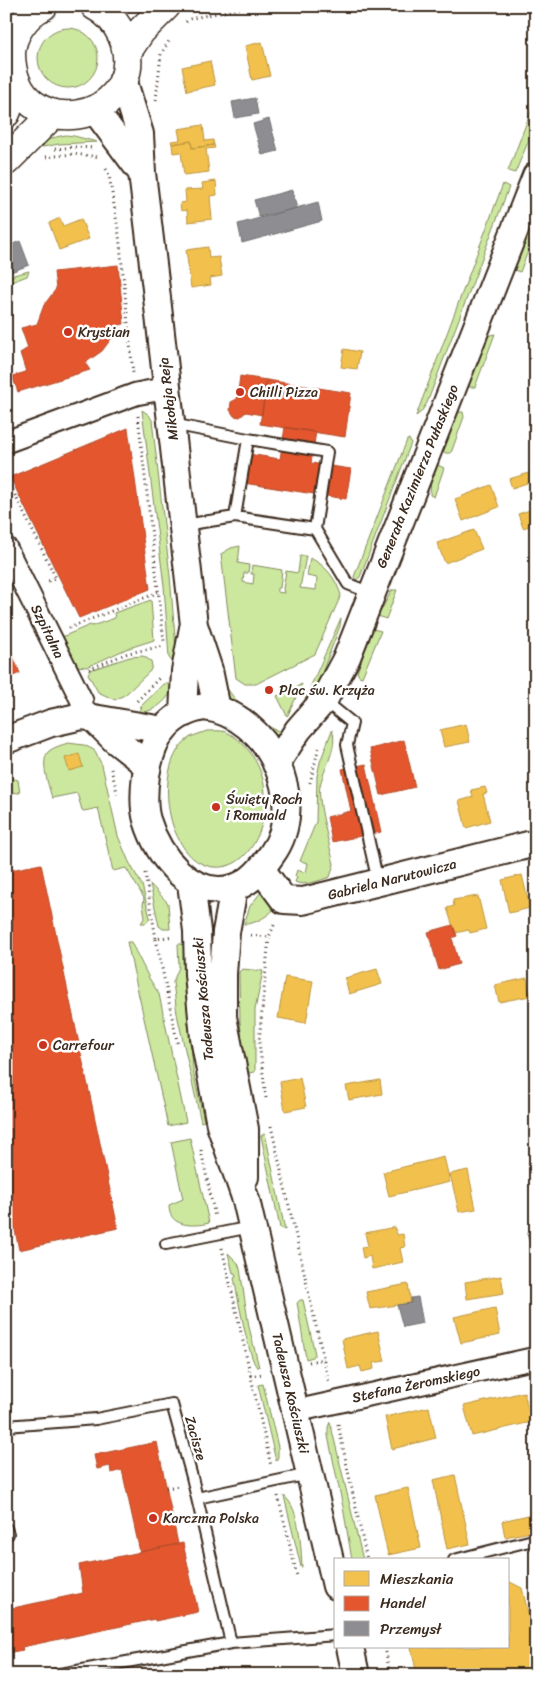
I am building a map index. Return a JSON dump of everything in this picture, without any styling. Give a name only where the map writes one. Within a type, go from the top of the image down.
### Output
[{"type":"main road","points":[[43,6],[26,18],[16,33],[11,50],[12,68],[17,85],[26,98],[38,108],[53,114],[67,116],[82,115],[95,110],[107,102],[117,92],[127,66],[127,52],[122,35],[113,20],[95,6]]},
{"type":"main road","points":[[127,52],[140,30],[175,15]]},
{"type":"main road","points":[[6,113],[17,85]]},
{"type":"main road","points":[[6,160],[53,114]]},
{"type":"street","name":"Mikołaja Reja","points":[[123,79],[140,134],[142,173],[194,624]]},
{"type":"street","name":"Mikołaja Reja","points":[[95,110],[142,173]]},
{"type":"street","name":"Generała Kazimierza Pułaskiego","points":[[276,764],[298,730],[324,700],[347,657],[536,176]]},
{"type":"street","points":[[6,442],[136,394],[166,388]]},
{"type":"street","name":"Szpitalna","points":[[6,548],[82,701],[88,718]]},
{"type":"street","points":[[194,624],[209,670],[217,709]]},
{"type":"street","points":[[183,714],[185,671],[194,624]]},
{"type":"street","points":[[205,707],[217,709],[236,718],[253,730],[267,746],[286,791],[286,819],[278,846],[261,869],[249,880],[234,888],[220,890],[191,882],[171,865],[156,844],[146,819],[144,792],[150,753],[163,730],[172,721],[194,709],[205,707]]},
{"type":"street","points":[[6,740],[51,723],[88,718],[163,730]]},
{"type":"street","points":[[88,718],[148,766]]},
{"type":"street","name":"Gabriela Narutowicza","points":[[261,869],[284,900],[303,901],[536,843]]},
{"type":"street","name":"Tadeusza Kościuszki","points":[[191,882],[198,931],[198,974],[204,1038],[220,1125],[246,1200],[334,1577]]},
{"type":"street","name":"Tadeusza Kościuszki","points":[[234,888],[226,932],[223,974],[223,1017],[245,1129],[246,1200]]},
{"type":"street","name":"Stefana Żeromskiego","points":[[296,1411],[536,1358]]},
{"type":"street","points":[[350,1648],[356,1675]]},
{"type":"lane","points":[[171,424],[327,452],[315,529],[348,584],[371,593]]},
{"type":"lane","points":[[235,517],[248,439]]},
{"type":"lane","points":[[182,525],[235,517],[315,529]]},
{"type":"lane","points":[[324,700],[352,723],[347,745],[378,883]]},
{"type":"lane","points":[[166,1244],[251,1228]]},
{"type":"lane","name":"Zacisze","points":[[6,1426],[96,1419],[172,1404],[197,1498],[231,1643]]},
{"type":"lane","points":[[197,1498],[310,1474]]},
{"type":"lane","points":[[6,1528],[8,1534],[6,1535]]},
{"type":"lane","points":[[462,1558],[529,1541],[536,1545]]},
{"type":"lane","points":[[55,1675],[231,1643],[334,1635]]},
{"type":"path","points":[[175,15],[189,19],[251,6]]},
{"type":"path","points":[[156,101],[161,54],[172,34]]},
{"type":"path","points":[[6,477],[56,578],[39,585]]},
{"type":"path","points":[[61,632],[159,592]]},
{"type":"path","points":[[87,670],[128,653],[165,646]]},
{"type":"path","points":[[267,1104],[259,1042],[269,937]]},
{"type":"path","points":[[156,939],[179,1049]]},
{"type":"path","points":[[270,1123],[367,1558]]},
{"type":"path","points":[[200,1146],[297,1576]]},
{"type":"path","points":[[385,1648],[390,1675]]},
{"type":"green space","points":[[68,28],[84,33],[89,37],[93,42],[98,58],[93,74],[89,79],[84,83],[68,88],[52,83],[47,79],[43,74],[38,58],[43,42],[47,37],[52,33]]},
{"type":"green space","points":[[536,98],[536,123],[515,173],[508,171]]},
{"type":"green space","points":[[66,135],[97,142],[59,144],[32,149],[48,140]]},
{"type":"green space","points":[[503,184],[509,187],[427,403],[416,416]]},
{"type":"green space","points":[[536,206],[536,230],[520,272],[510,269]]},
{"type":"green space","points":[[29,271],[27,276],[6,284],[6,277]]},
{"type":"green space","points":[[495,334],[475,387],[467,387],[485,336]]},
{"type":"green space","points":[[142,410],[152,420],[170,576],[177,661],[172,661],[169,658],[164,586]]},
{"type":"green space","points":[[456,412],[463,412],[464,417],[451,453],[445,453],[441,450]]},
{"type":"green space","points":[[409,439],[411,443],[360,577],[356,580],[355,574]]},
{"type":"green space","points":[[436,464],[444,468],[434,497],[430,495],[431,477]]},
{"type":"green space","points":[[240,546],[238,563],[249,565],[248,573],[244,573],[243,582],[253,584],[254,574],[251,574],[252,565],[282,570],[280,588],[277,588],[277,592],[284,593],[286,571],[298,573],[300,556],[306,556],[300,588],[316,590],[317,578],[307,576],[310,558],[321,564],[330,573],[341,595],[315,654],[256,684],[245,684],[236,678],[221,554],[231,548]]},
{"type":"green space","points":[[392,590],[397,590],[386,619],[378,616]]},
{"type":"green space","points":[[151,600],[154,640],[126,649],[87,667],[77,666],[62,637],[90,625],[92,626],[115,618],[114,613]]},
{"type":"green space","points":[[341,618],[340,626],[313,696],[297,717]]},
{"type":"green space","points":[[373,629],[381,631],[362,677],[357,672]]},
{"type":"green space","points":[[143,656],[151,661],[150,671],[126,694],[115,700],[98,692],[88,674],[90,670],[130,657]]},
{"type":"green space","points":[[223,682],[234,698],[248,712],[281,732],[271,741],[235,706],[225,690]]},
{"type":"green space","points":[[164,684],[175,684],[165,700],[150,710],[137,714],[142,708],[140,707]]},
{"type":"green space","points":[[302,684],[288,715],[287,716],[277,696]]},
{"type":"green space","points":[[332,730],[334,743],[320,786],[320,802],[334,864],[330,877],[303,884],[295,882],[297,877],[295,876],[297,870],[306,873],[308,863],[300,861],[316,822],[317,776]]},
{"type":"green space","points":[[207,731],[226,732],[242,743],[258,766],[263,779],[265,793],[263,818],[260,831],[254,843],[247,854],[226,866],[213,867],[205,865],[187,853],[173,826],[168,803],[168,779],[175,756],[189,738]]},
{"type":"green space","points":[[68,743],[84,745],[94,750],[102,765],[118,836],[129,862],[142,885],[150,918],[146,923],[141,923],[145,917],[144,898],[126,868],[113,871],[98,808],[82,810],[77,793],[52,798],[45,767],[46,755],[58,746]]},
{"type":"green space","points":[[6,778],[18,780],[20,793],[6,792]]},
{"type":"green space","points":[[150,884],[168,903],[170,929],[163,929],[159,926]]},
{"type":"green space","points":[[261,892],[268,901],[277,906],[253,923],[244,924],[250,906]]},
{"type":"green space","points":[[127,942],[131,942],[159,994],[186,1122],[168,1126]]},
{"type":"green space","points":[[178,944],[187,944],[190,1021],[187,1021],[190,1026],[193,1071],[204,1121],[201,1122],[177,1014],[173,982],[179,967]]},
{"type":"green space","points":[[242,969],[263,971],[255,1010],[255,1072],[249,1073],[246,1070],[240,1023],[239,972]]},
{"type":"green space","points":[[265,1133],[285,1230],[280,1228],[261,1136]]},
{"type":"green space","points":[[190,1138],[209,1223],[196,1225],[183,1224],[177,1221],[170,1212],[169,1205],[183,1199],[171,1142]]},
{"type":"green space","points":[[228,1253],[238,1263],[240,1269],[249,1327],[259,1367],[254,1362],[250,1352],[240,1311],[234,1278],[236,1277],[235,1273],[233,1273]]},
{"type":"green space","points":[[303,1300],[315,1354],[313,1357],[306,1359],[297,1303]]},
{"type":"green space","points":[[263,1384],[278,1447],[276,1461],[258,1385]]},
{"type":"green space","points":[[330,1422],[363,1558],[352,1558],[328,1436]]},
{"type":"green space","points":[[284,1496],[293,1509],[296,1519],[302,1567],[301,1567]]},
{"type":"building: Mieszkania","points":[[262,42],[270,76],[252,80],[245,46]]},
{"type":"building: Mieszkania","points":[[210,61],[215,85],[187,91],[182,67]]},
{"type":"building: Mieszkania","points":[[203,125],[205,141],[213,140],[214,145],[192,148],[191,141],[172,144],[171,141],[180,140],[178,129]]},
{"type":"building: Mieszkania","points":[[191,141],[192,148],[214,145],[215,148],[206,149],[209,172],[184,175],[181,152],[173,153],[172,144]]},
{"type":"building: Mieszkania","points":[[216,181],[217,195],[210,196],[212,219],[188,222],[187,210],[181,211],[180,203],[186,202],[185,190],[203,189],[202,183]]},
{"type":"building: Mieszkania","points":[[60,218],[63,226],[81,219],[89,239],[59,250],[49,223]]},
{"type":"building: Mieszkania","points":[[208,247],[209,258],[219,257],[222,276],[210,278],[211,285],[191,288],[186,250]]},
{"type":"building: Mieszkania","points":[[344,349],[360,352],[357,369],[341,367]]},
{"type":"building: Mieszkania","points":[[536,471],[536,480],[512,488],[509,479]]},
{"type":"building: Mieszkania","points":[[491,485],[499,507],[463,521],[455,499]]},
{"type":"building: Mieszkania","points":[[536,508],[536,524],[523,528],[518,514]]},
{"type":"building: Mieszkania","points":[[474,530],[482,549],[445,563],[437,543]]},
{"type":"building: Mieszkania","points":[[466,724],[470,742],[444,747],[440,730]]},
{"type":"building: Mieszkania","points":[[79,754],[83,767],[69,771],[65,758]]},
{"type":"building: Mieszkania","points":[[485,787],[487,793],[483,794],[490,821],[466,828],[459,801],[473,797],[471,790]]},
{"type":"building: Mieszkania","points":[[522,875],[530,908],[509,913],[502,880]]},
{"type":"building: Mieszkania","points":[[478,896],[486,929],[470,933],[469,930],[455,933],[447,908],[454,906],[453,900]]},
{"type":"building: Mieszkania","points":[[377,969],[382,984],[349,994],[345,978]]},
{"type":"building: Mieszkania","points":[[285,977],[313,981],[306,1023],[278,1018]]},
{"type":"building: Mieszkania","points":[[527,978],[530,996],[499,1002],[495,985]]},
{"type":"building: Mieszkania","points":[[300,1078],[306,1107],[285,1111],[280,1082]]},
{"type":"building: Mieszkania","points":[[380,1080],[382,1094],[349,1100],[346,1086]]},
{"type":"building: Mieszkania","points":[[444,1157],[450,1182],[389,1196],[383,1172]]},
{"type":"building: Mieszkania","points":[[468,1170],[476,1209],[459,1212],[450,1174]]},
{"type":"building: Mieszkania","points":[[395,1227],[397,1235],[403,1234],[405,1247],[400,1248],[403,1262],[372,1269],[370,1256],[363,1258],[361,1247],[368,1246],[365,1233]]},
{"type":"building: Mieszkania","points":[[501,1276],[504,1293],[467,1299],[465,1282]]},
{"type":"building: Mieszkania","points":[[408,1284],[411,1303],[370,1309],[366,1292]]},
{"type":"building: Mieszkania","points":[[495,1308],[500,1335],[461,1343],[454,1317]]},
{"type":"building: Mieszkania","points":[[378,1331],[385,1361],[373,1363],[374,1369],[362,1372],[360,1366],[348,1369],[342,1339]]},
{"type":"building: Mieszkania","points":[[524,1392],[531,1422],[472,1436],[464,1406]]},
{"type":"building: Mieszkania","points":[[429,1407],[436,1438],[392,1449],[385,1417]]},
{"type":"building: Mieszkania","points":[[455,1475],[470,1544],[447,1549],[433,1480]]},
{"type":"building: Mieszkania","points":[[408,1488],[421,1548],[388,1555],[375,1495]]},
{"type":"building: Mieszkania","points":[[533,1514],[536,1531],[505,1537],[502,1521]]},
{"type":"building: Mieszkania","points":[[510,1582],[522,1588],[530,1620],[533,1619],[536,1631],[536,1675],[417,1675],[411,1648],[510,1648]]},
{"type":"building: Handel","name":"Krystian","points":[[118,265],[124,324],[114,326],[113,336],[102,351],[85,363],[90,370],[18,392],[12,376],[26,372],[20,353],[28,348],[21,328],[37,324],[44,305],[56,289],[54,272]]},
{"type":"building: Handel","points":[[240,376],[267,380],[262,415],[246,412],[240,417],[234,416],[230,410],[231,402],[237,399]]},
{"type":"building: Handel","points":[[267,380],[351,393],[345,437],[260,424]]},
{"type":"building: Handel","points":[[285,427],[316,432],[311,463],[351,469],[346,499],[237,482],[242,453],[280,459]]},
{"type":"building: Handel","points":[[128,428],[150,589],[79,618],[10,477]]},
{"type":"building: Handel","points":[[6,640],[20,673],[6,679]]},
{"type":"building: Handel","points":[[404,740],[415,787],[381,795],[370,749]]},
{"type":"building: Handel","points":[[366,764],[381,832],[332,842],[327,817],[351,811],[342,769]]},
{"type":"building: Handel","name":"Carrefour","points":[[41,864],[118,1228],[19,1250],[13,1220],[6,1221],[6,871]]},
{"type":"building: Handel","points":[[453,925],[457,936],[452,938],[459,964],[439,970],[428,932]]},
{"type":"building: Handel","points":[[157,1442],[178,1544],[140,1552],[122,1470],[111,1473],[110,1466],[97,1469],[94,1455]]},
{"type":"building: Handel","points":[[183,1543],[198,1612],[155,1621],[155,1619],[22,1647],[23,1650],[6,1653],[6,1582],[13,1608],[83,1593],[79,1565]]},
{"type":"building: Przemysł","points":[[255,98],[258,114],[235,118],[232,102]]},
{"type":"building: Przemysł","points":[[269,119],[278,151],[262,155],[253,124]]},
{"type":"building: Przemysł","points":[[292,190],[297,208],[259,217],[254,200]]},
{"type":"building: Przemysł","points":[[318,202],[322,221],[242,243],[238,224]]},
{"type":"building: Przemysł","points":[[20,241],[29,265],[11,272],[6,259],[6,247]]},
{"type":"building: Przemysł","points":[[536,1231],[536,1248],[532,1249],[527,1234]]},
{"type":"building: Przemysł","points":[[418,1297],[423,1323],[403,1327],[397,1305],[411,1303],[411,1298]]},
{"type":"place","name":"Krystian","points":[[68,332]]},
{"type":"place","name":"Chilli Pizza","points":[[240,392]]},
{"type":"place","name":"Plac św. Krzyża","points":[[269,690]]},
{"type":"place","name":"Święty Roch i Romuald","points":[[216,807]]},
{"type":"place","name":"Carrefour","points":[[43,1045]]},
{"type":"place","name":"Karczma Polska","points":[[153,1518]]}]
